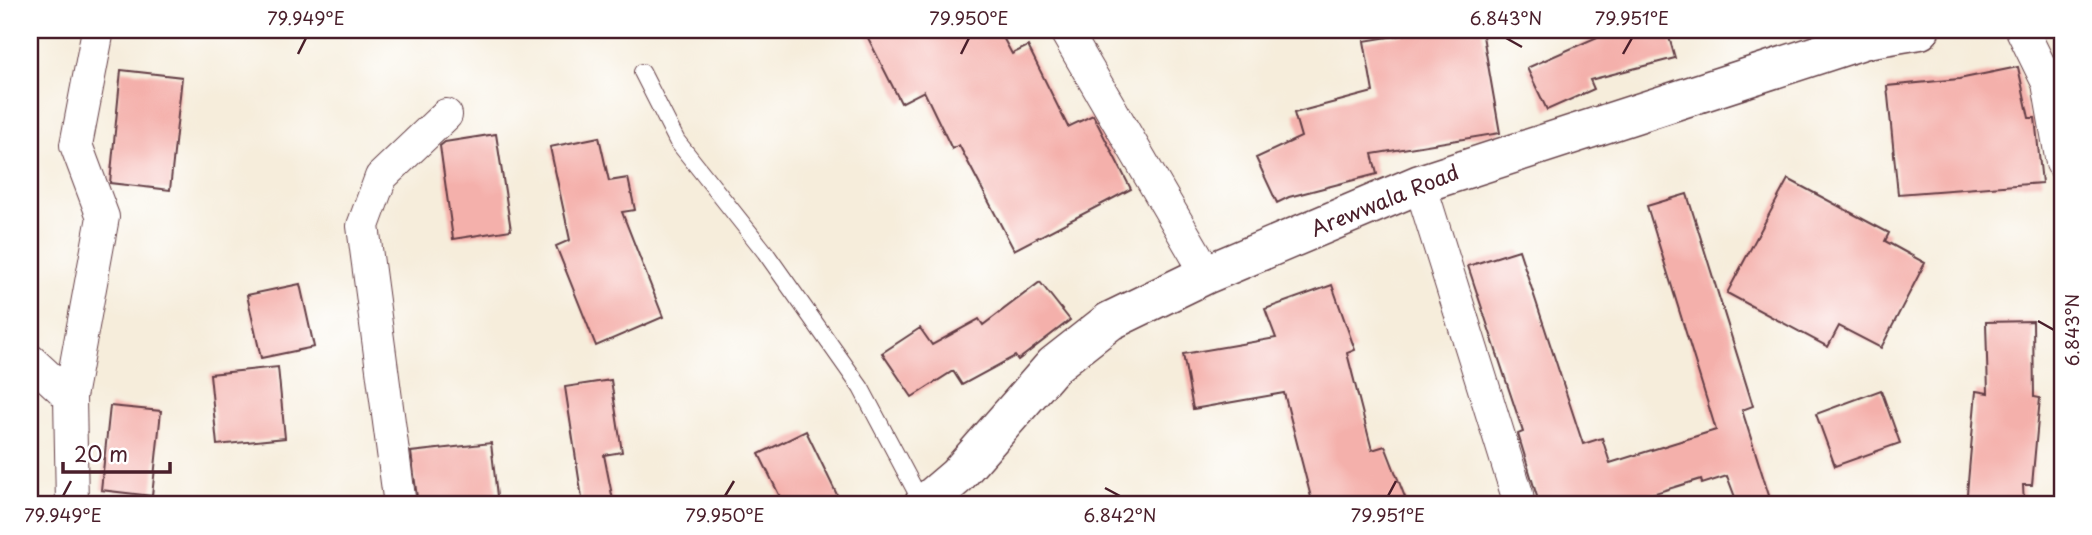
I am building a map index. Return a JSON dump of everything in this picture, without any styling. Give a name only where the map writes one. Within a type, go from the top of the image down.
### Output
[{"type":"street","points":[[72,505],[70,397],[103,217],[76,145],[98,30]]},
{"type":"street","points":[[1065,30],[1207,274]]},
{"type":"street","name":"Arewwala Road","points":[[923,505],[957,476],[1054,365],[1110,321],[1207,274],[1420,184],[1866,39],[1920,30]]},
{"type":"street","points":[[2022,30],[2048,83],[2062,163]]},
{"type":"street","points":[[400,505],[363,226],[381,177],[446,115]]},
{"type":"street","points":[[1420,184],[1517,494],[1518,505]]},
{"type":"street","points":[[30,360],[70,397]]},
{"type":"lane","points":[[642,72],[677,141],[765,252],[861,388],[923,505]]},
{"type":"building","points":[[864,30],[999,30],[1012,54],[1028,46],[1068,127],[1093,115],[1131,189],[1014,250],[959,145],[952,149],[924,91],[901,103]]},
{"type":"building","points":[[1431,30],[1482,30],[1500,133],[1372,154],[1377,174],[1289,197],[1277,203],[1256,158],[1301,137],[1294,113],[1373,92],[1364,41]]},
{"type":"building","points":[[1613,30],[1667,30],[1675,58],[1590,80],[1594,89],[1547,110],[1527,68]]},
{"type":"building","points":[[2018,67],[2029,118],[2035,118],[2042,183],[1898,194],[1887,86],[1959,79]]},
{"type":"building","points":[[121,70],[182,77],[170,190],[110,183]]},
{"type":"building","points":[[496,134],[511,230],[453,239],[440,146],[445,142]]},
{"type":"building","points":[[599,137],[609,181],[628,178],[635,210],[622,212],[663,317],[596,346],[556,246],[570,240],[550,147]]},
{"type":"building","points":[[1788,179],[1889,233],[1885,241],[1925,263],[1881,348],[1839,326],[1828,347],[1727,293]]},
{"type":"building","points":[[1687,194],[1753,406],[1742,410],[1772,505],[1738,505],[1727,476],[1702,484],[1701,479],[1616,505],[1556,505],[1554,498],[1539,503],[1518,434],[1523,432],[1468,266],[1519,250],[1583,444],[1602,438],[1610,463],[1716,430],[1647,206]]},
{"type":"building","points":[[1040,282],[1070,320],[1018,360],[1015,356],[962,385],[953,371],[912,397],[882,353],[920,328],[932,345],[979,319],[983,325]]},
{"type":"building","points":[[300,284],[314,347],[261,358],[247,295]]},
{"type":"building","points":[[1332,285],[1355,350],[1347,353],[1372,450],[1385,446],[1408,505],[1313,505],[1284,393],[1193,409],[1183,354],[1276,338],[1265,309]]},
{"type":"building","points":[[2033,321],[2034,397],[2040,398],[2032,485],[2023,485],[2024,505],[1966,505],[1976,391],[1988,393],[1986,322]]},
{"type":"building","points":[[278,367],[285,438],[217,445],[210,374]]},
{"type":"building","points":[[611,380],[622,452],[604,455],[614,505],[583,505],[565,387]]},
{"type":"building","points":[[1881,390],[1900,443],[1835,466],[1816,414]]},
{"type":"building","points":[[110,406],[161,411],[152,496],[101,490]]},
{"type":"building","points":[[806,431],[842,505],[784,505],[759,454]]},
{"type":"building","points":[[491,443],[498,505],[418,505],[411,452]]}]
